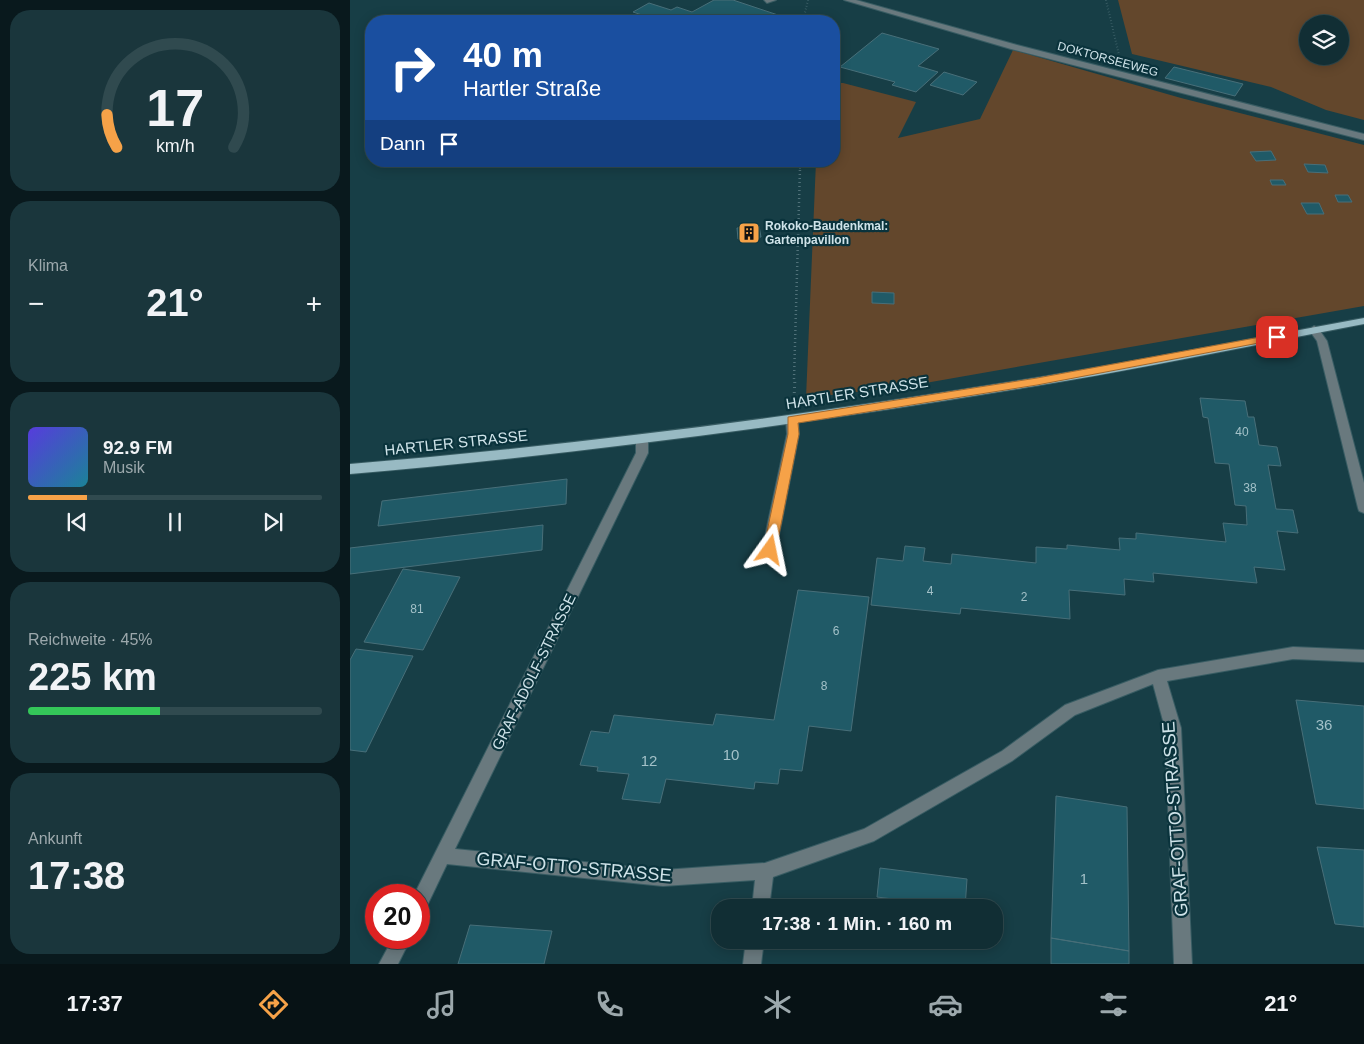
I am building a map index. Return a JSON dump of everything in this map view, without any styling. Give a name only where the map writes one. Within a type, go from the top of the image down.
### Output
[{"type":"main road","name":"HARTLER STRASSE","points":[[350,469],[518,453],[792,420],[1037,382],[1364,321]]},
{"type":"street","name":"DOKTORSEEWEG","points":[[848,0],[1122,75],[1364,137]]},
{"type":"street","points":[[1314,330],[1322,341],[1364,508]]},
{"type":"street","points":[[770,550],[793,434],[792,420]]},
{"type":"street","name":"GRAF-ADOLF-STRASSE","points":[[429,884],[642,454],[642,438]]},
{"type":"street","name":"GRAF-OTTO-STRASSE","points":[[444,856],[662,878],[765,870],[868,835],[1007,756],[1070,710],[1158,676],[1293,653],[1364,656]]},
{"type":"street","name":"GRAF-OTTO-STRASSE","points":[[1158,676],[1172,728],[1183,964]]},
{"type":"street","points":[[761,899],[765,870]]},
{"type":"street","points":[[388,964],[396,949]]},
{"type":"street","points":[[752,964],[754,949]]},
{"type":"path","points":[[804,15],[808,0]]},
{"type":"path","points":[[1106,0],[1122,75]]},
{"type":"path","points":[[792,420],[795,389],[800,167]]},
{"type":"shaded area","points":[[1118,0],[1364,0],[1364,120],[1326,110],[1271,87],[1132,54]]},
{"type":"shaded area","points":[[1013,50],[1181,98],[1364,145],[1364,306],[914,385],[806,398],[816,167],[840,167],[840,83],[916,102],[898,138],[980,119]]},
{"type":"building","points":[[714,0],[733,0],[778,15],[642,15],[633,12],[649,3],[671,10],[677,7],[692,12]]},
{"type":"building","points":[[882,33],[939,49],[918,66],[938,72],[916,92],[892,85],[895,82],[840,67]]},
{"type":"building","points":[[1174,67],[1243,84],[1235,96],[1165,78]]},
{"type":"building","points":[[944,72],[977,82],[963,95],[930,85]]},
{"type":"building","points":[[1271,151],[1276,160],[1256,161],[1250,152]]},
{"type":"building","points":[[1304,164],[1325,165],[1328,173],[1308,172]]},
{"type":"building","points":[[1270,180],[1283,180],[1286,185],[1272,185]]},
{"type":"building","points":[[1335,195],[1348,195],[1352,202],[1338,202]]},
{"type":"building","points":[[1301,203],[1319,203],[1324,214],[1307,214]]},
{"type":"building","name":"Rokoko-Baudenkmal: Gartenpavillon","points":[[759,226],[761,237],[738,239],[737,228]]},
{"type":"building","points":[[872,292],[894,293],[894,304],[872,303]]},
{"type":"building","points":[[1200,398],[1245,401],[1248,417],[1254,417],[1259,445],[1277,447],[1281,466],[1268,465],[1276,509],[1293,510],[1298,533],[1277,531],[1285,570],[1254,567],[1257,583],[1153,573],[1154,582],[1124,579],[1125,595],[1069,590],[1070,619],[961,608],[960,614],[871,605],[877,558],[903,561],[905,546],[925,548],[923,561],[951,564],[952,554],[1036,563],[1036,547],[1067,549],[1067,545],[1120,550],[1119,538],[1136,539],[1136,533],[1226,542],[1223,523],[1247,525],[1246,506],[1235,505],[1229,464],[1215,463],[1208,418],[1203,417]]},
{"type":"building","points":[[567,479],[566,504],[378,526],[382,501]]},
{"type":"building","points":[[543,525],[542,550],[350,574],[350,548]]},
{"type":"building","points":[[403,569],[460,577],[423,650],[364,642]]},
{"type":"building","points":[[798,590],[869,597],[851,731],[809,726],[802,771],[780,769],[778,784],[755,782],[754,789],[666,779],[660,803],[622,799],[629,774],[597,771],[598,767],[580,765],[591,731],[609,733],[614,715],[713,725],[716,714],[774,720]]},
{"type":"building","points":[[356,649],[413,656],[366,752],[350,750],[350,660]]},
{"type":"building","points":[[1296,700],[1364,706],[1364,809],[1316,804]]},
{"type":"building","points":[[1056,796],[1127,807],[1129,951],[1051,938]]},
{"type":"building","points":[[1317,847],[1364,850],[1364,927],[1335,924]]},
{"type":"building","points":[[880,868],[967,879],[966,899],[893,899],[877,897]]},
{"type":"building","points":[[470,925],[552,931],[544,964],[458,964]]},
{"type":"building","points":[[1051,938],[1129,951],[1129,964],[1051,964]]},
{"type":"place","name":"Rokoko-Baudenkmal: Gartenpavillon","points":[[749,233]]},
{"type":"route","points":[[770,550],[793,434],[792,420],[1037,382],[1277,337]]}]
